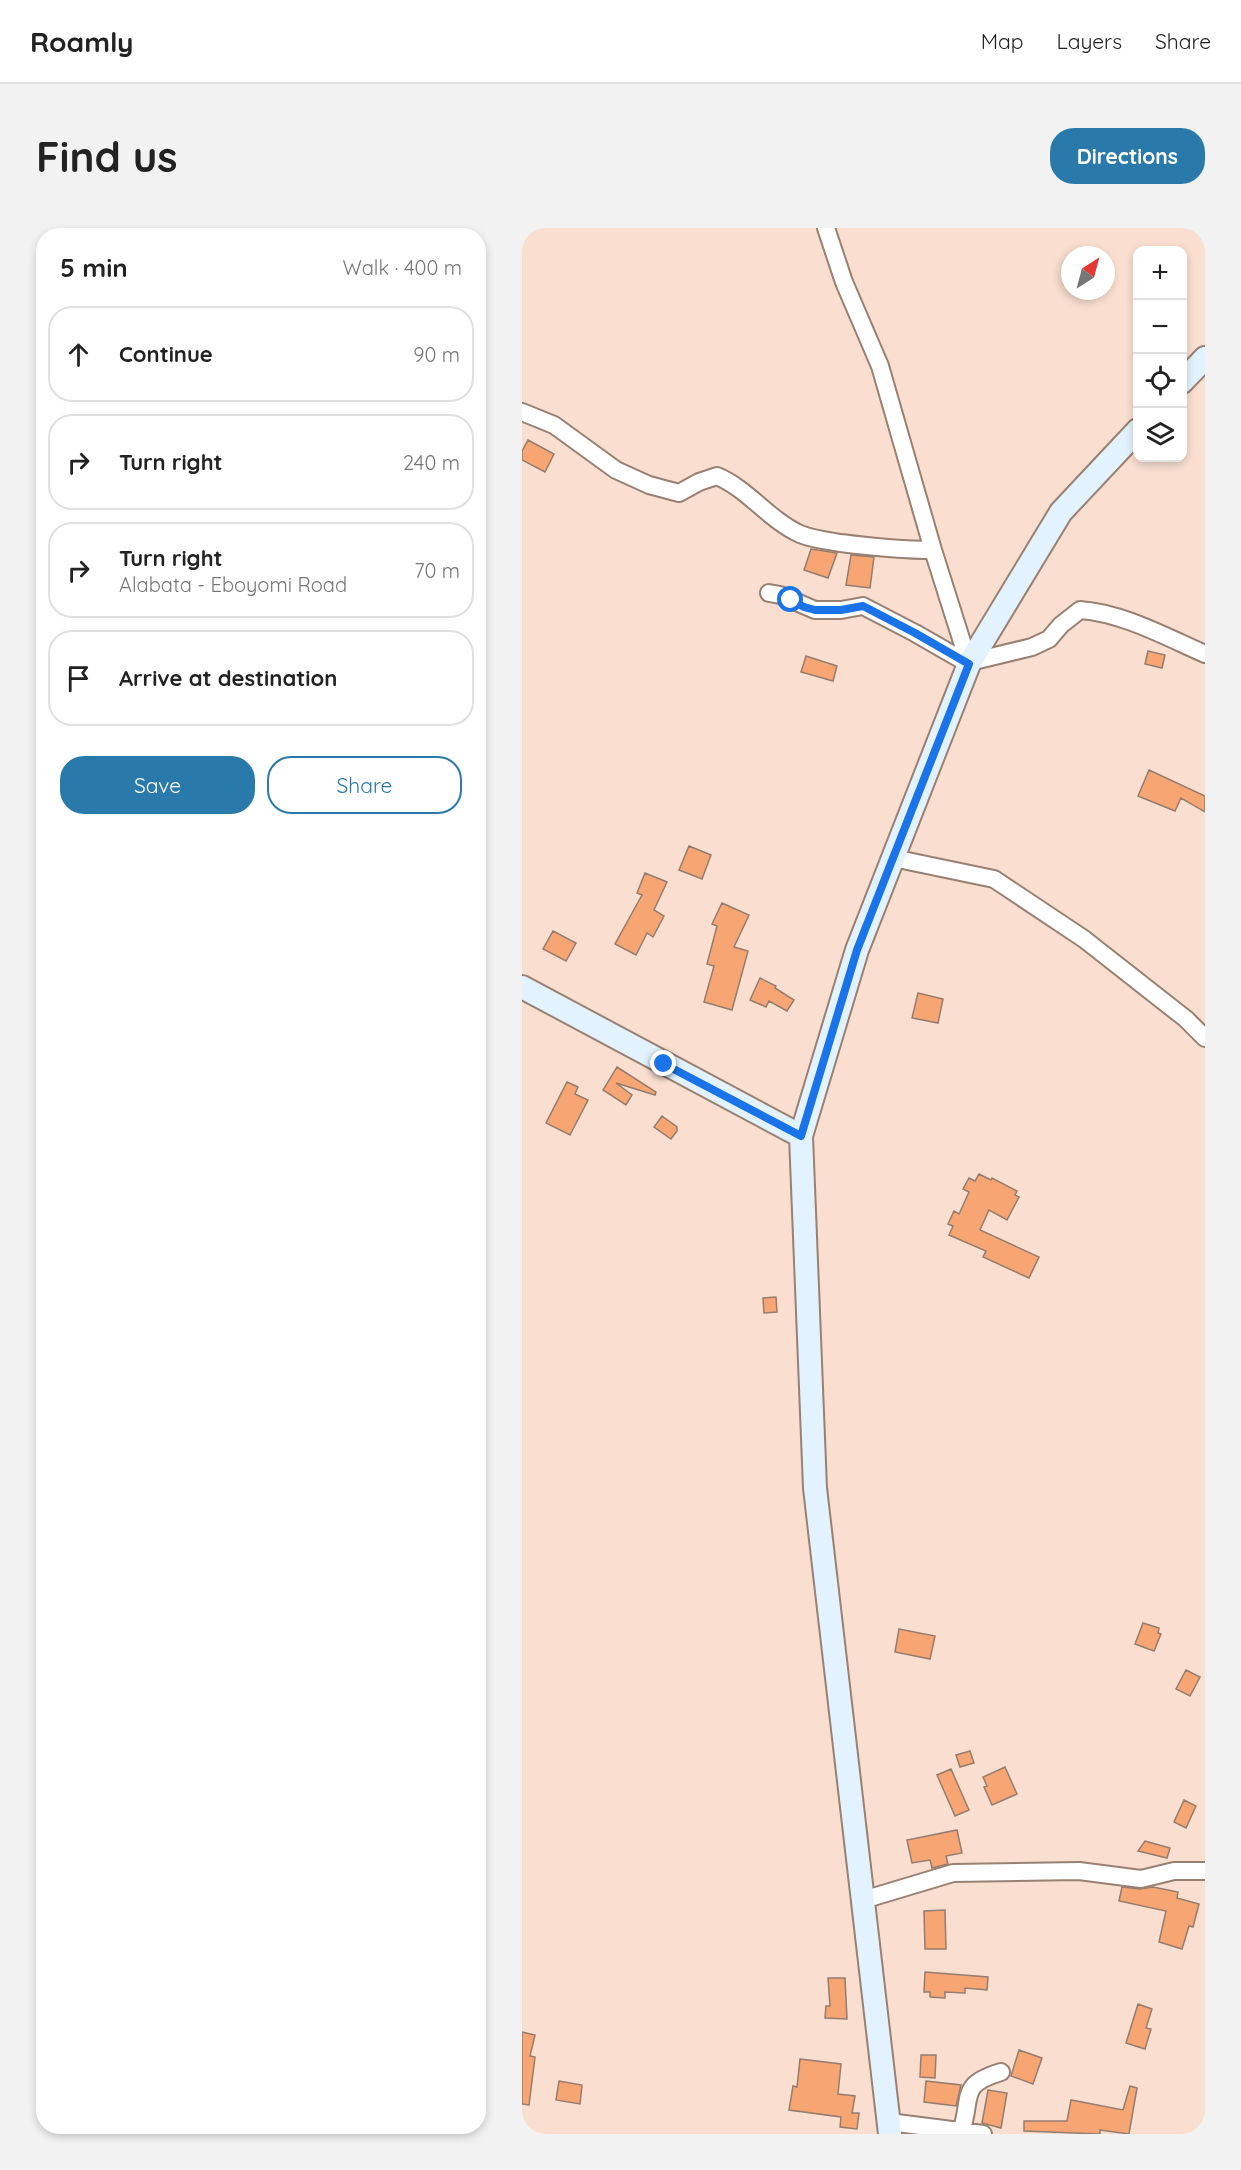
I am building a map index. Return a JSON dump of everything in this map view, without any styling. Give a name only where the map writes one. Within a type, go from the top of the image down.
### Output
[{"type":"main road","points":[[1187,377],[1205,358]]},
{"type":"main road","points":[[889,2128],[816,1488],[801,1136],[857,950],[969,663],[1060,512],[1133,434]]},
{"type":"main road","points":[[522,987],[801,1136]]},
{"type":"street","points":[[826,228],[844,282],[880,366],[933,550],[969,663]]},
{"type":"street","points":[[522,412],[554,425],[616,471],[649,485],[679,493],[699,482],[717,476],[733,483],[763,510],[800,534],[888,550],[933,550]]},
{"type":"street","points":[[769,593],[780,595],[815,610],[841,610],[863,606],[969,663],[1032,647],[1049,639],[1061,625],[1080,610],[1098,611],[1136,624],[1205,654]]},
{"type":"street","points":[[892,858],[994,879],[1084,939],[1186,1019],[1205,1038]]},
{"type":"street","points":[[863,1900],[952,1873],[1079,1871],[1141,1879],[1174,1871],[1205,1871]]},
{"type":"street","points":[[961,2132],[969,2094],[974,2084],[981,2078],[1001,2072]]},
{"type":"street","points":[[889,2128],[983,2134]]},
{"type":"building","points":[[528,440],[554,454],[545,472],[522,460],[522,451]]},
{"type":"building","points":[[811,549],[837,553],[828,578],[804,570]]},
{"type":"building","points":[[851,555],[874,557],[870,588],[846,585]]},
{"type":"building","points":[[1148,651],[1165,655],[1162,668],[1145,664]]},
{"type":"building","points":[[806,656],[837,666],[833,681],[801,672]]},
{"type":"building","points":[[1149,770],[1205,796],[1205,812],[1181,798],[1175,811],[1138,796]]},
{"type":"building","points":[[689,846],[711,855],[702,879],[679,870]]},
{"type":"building","points":[[645,873],[667,882],[654,910],[664,916],[653,937],[647,933],[636,955],[615,944],[642,895],[637,893]]},
{"type":"building","points":[[722,903],[749,915],[734,947],[748,951],[732,1010],[704,1002],[714,966],[707,964],[717,926],[712,924]]},
{"type":"building","points":[[553,931],[576,943],[566,961],[543,949]]},
{"type":"building","points":[[760,978],[776,986],[775,988],[794,1000],[787,1011],[769,1001],[766,1007],[750,1000]]},
{"type":"building","points":[[918,993],[943,999],[938,1023],[912,1018]]},
{"type":"building","points":[[617,1067],[656,1092],[655,1095],[616,1083],[632,1095],[626,1105],[603,1090]]},
{"type":"building","points":[[567,1082],[578,1087],[575,1094],[588,1100],[570,1135],[546,1123]]},
{"type":"building","points":[[662,1116],[677,1127],[671,1139],[654,1127]]},
{"type":"building","points":[[979,1174],[1017,1191],[1015,1195],[1019,1197],[1007,1220],[989,1210],[980,1230],[1039,1257],[1029,1278],[983,1257],[986,1251],[949,1235],[953,1226],[948,1224],[954,1211],[959,1214],[969,1192],[963,1189],[969,1178],[975,1181]]},
{"type":"building","points":[[776,1297],[777,1312],[764,1313],[763,1298]]},
{"type":"building","points":[[1143,1623],[1159,1628],[1158,1633],[1161,1634],[1154,1651],[1135,1644]]},
{"type":"building","points":[[899,1629],[935,1636],[930,1659],[895,1652]]},
{"type":"building","points":[[1186,1670],[1200,1677],[1190,1696],[1176,1689]]},
{"type":"building","points":[[970,1751],[974,1763],[960,1767],[956,1755]]},
{"type":"building","points":[[1005,1767],[1017,1794],[992,1805],[984,1787],[987,1786],[983,1777]]},
{"type":"building","points":[[951,1769],[969,1810],[955,1816],[937,1775]]},
{"type":"building","points":[[1184,1800],[1196,1806],[1186,1828],[1174,1822]]},
{"type":"building","points":[[957,1830],[962,1853],[946,1856],[948,1864],[932,1868],[930,1860],[912,1863],[907,1840]]},
{"type":"building","points":[[1145,1841],[1170,1848],[1167,1858],[1138,1851]]},
{"type":"building","points":[[1122,1887],[1140,1889],[1153,1887],[1178,1892],[1177,1898],[1199,1904],[1193,1927],[1189,1926],[1182,1949],[1159,1942],[1166,1911],[1119,1901]]},
{"type":"building","points":[[945,1910],[946,1949],[925,1949],[924,1911]]},
{"type":"building","points":[[925,1972],[988,1977],[987,1990],[965,1988],[965,1993],[945,1992],[945,1998],[930,1997],[930,1992],[924,1992]]},
{"type":"building","points":[[828,1978],[845,1978],[847,2019],[825,2018],[826,2006],[830,2006]]},
{"type":"building","points":[[1138,2004],[1152,2009],[1146,2028],[1151,2029],[1145,2049],[1126,2043]]},
{"type":"building","points":[[522,2032],[535,2035],[530,2056],[535,2057],[529,2105],[522,2104]]},
{"type":"building","points":[[1019,2050],[1042,2058],[1033,2084],[1011,2076]]},
{"type":"building","points":[[921,2055],[936,2055],[935,2078],[920,2077]]},
{"type":"building","points":[[800,2059],[841,2064],[838,2094],[855,2096],[852,2113],[859,2113],[857,2129],[840,2127],[841,2117],[789,2110],[793,2086],[797,2087]]},
{"type":"building","points":[[559,2081],[582,2085],[580,2104],[556,2100]]},
{"type":"building","points":[[926,2081],[961,2085],[956,2106],[924,2102]]},
{"type":"building","points":[[1130,2086],[1137,2088],[1129,2134],[1100,2130],[1100,2134],[1024,2131],[1024,2121],[1067,2121],[1071,2100],[1123,2110]]},
{"type":"building","points":[[988,2090],[1007,2093],[1001,2128],[982,2123]]},
{"type":"route","points":[[664,1064],[801,1136],[857,950],[969,664],[863,606],[841,610],[815,610],[791,600]]}]
